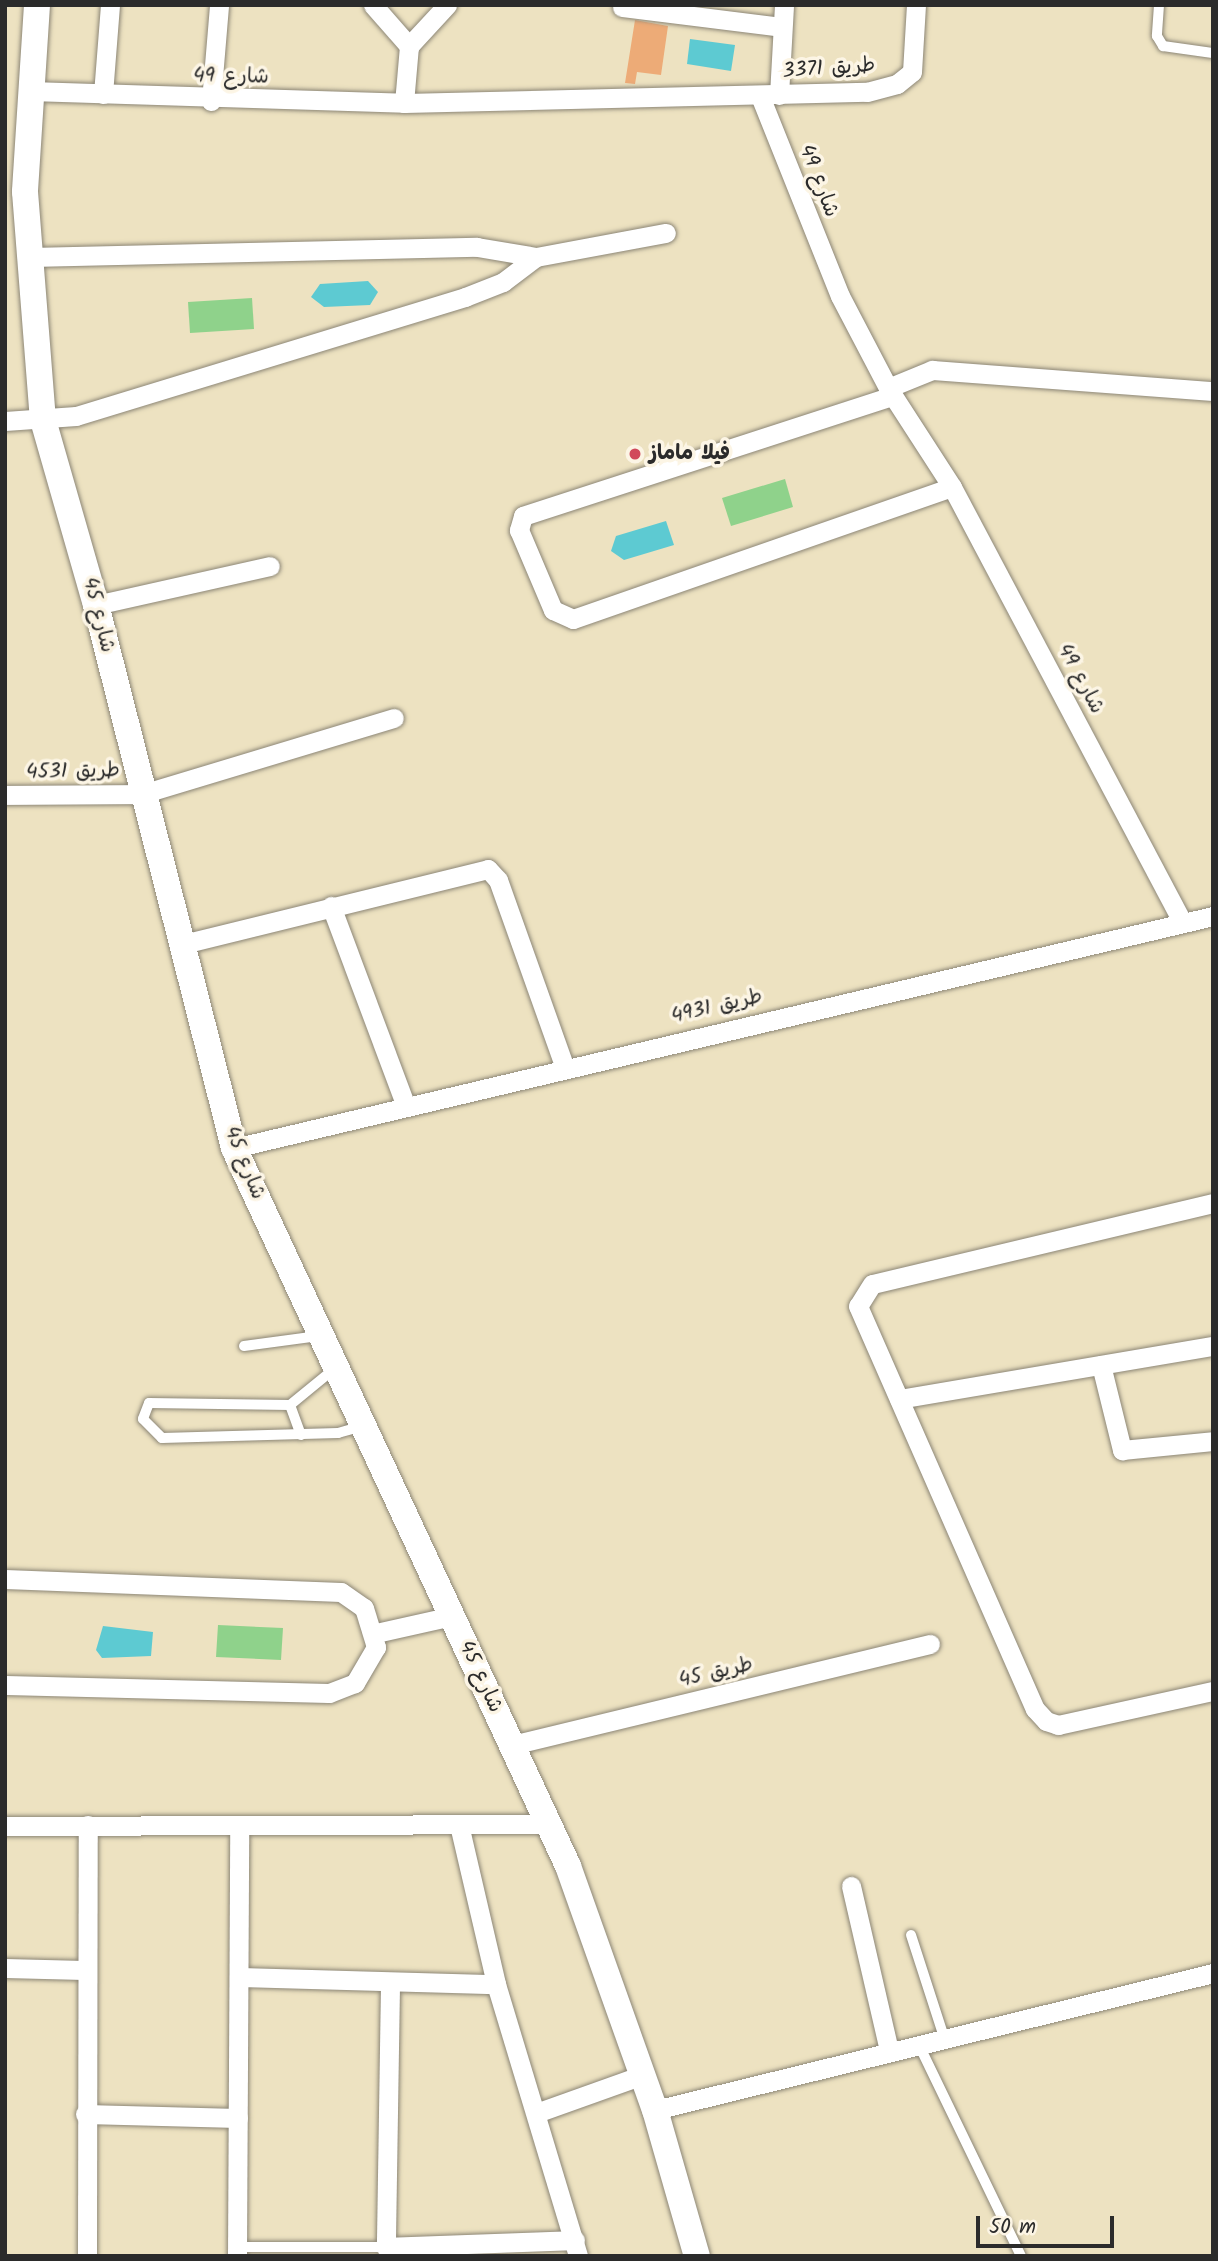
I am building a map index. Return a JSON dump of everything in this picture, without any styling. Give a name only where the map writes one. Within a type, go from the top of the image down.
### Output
[{"type":"street","name":"شارع 45","points":[[37,5],[30,90],[15,192],[30,257],[43,419],[96,605],[178,945],[234,1148],[548,1824],[655,2110],[697,2256]]},
{"type":"street","points":[[103,94],[110,5]]},
{"type":"street","points":[[212,101],[219,5]]},
{"type":"street","points":[[373,5],[409,46]]},
{"type":"street","points":[[404,103],[409,46],[447,5]]},
{"type":"street","points":[[770,95],[782,27],[783,5]]},
{"type":"street","name":"طريق 3371","points":[[770,95],[897,84],[912,72],[917,56],[916,5]]},
{"type":"street","points":[[622,7],[782,27]]},
{"type":"street","name":"شارع 49","points":[[30,90],[212,101],[404,103],[770,95],[840,296],[890,392],[952,487],[1183,923]]},
{"type":"street","points":[[30,257],[477,247],[536,257],[666,233]]},
{"type":"street","points":[[5,421],[76,416],[485,291],[536,257]]},
{"type":"street","points":[[952,487],[573,619],[554,610],[519,530],[523,516],[890,392],[932,370],[1213,391]]},
{"type":"street","points":[[96,605],[270,566]]},
{"type":"street","name":"طريق 4531","points":[[5,795],[142,794],[394,718]]},
{"type":"street","points":[[178,945],[488,869],[498,880],[564,1066]]},
{"type":"street","points":[[331,906],[405,1104]]},
{"type":"street","name":"طريق 4931","points":[[234,1148],[564,1066],[1213,916]]},
{"type":"street","points":[[1213,1203],[865,1289],[858,1306],[1035,1709],[1046,1721],[1058,1725],[1213,1691]]},
{"type":"street","points":[[899,1399],[1213,1346]]},
{"type":"street","points":[[1101,1365],[1122,1450],[1213,1441]]},
{"type":"street","points":[[5,1579],[327,1590],[354,1598],[376,1633],[365,1674],[328,1693],[5,1685]]},
{"type":"street","points":[[376,1633],[452,1616]]},
{"type":"street","name":"طريق 45","points":[[512,1745],[930,1644]]},
{"type":"street","points":[[5,1826],[460,1829],[548,1824]]},
{"type":"street","points":[[87,2256],[84,1970],[88,1825]]},
{"type":"street","points":[[237,2252],[239,1826]]},
{"type":"street","points":[[390,1985],[385,2251],[577,2248],[496,1984],[460,1829]]},
{"type":"street","points":[[851,1886],[889,2050]]},
{"type":"street","points":[[5,1968],[84,1970]]},
{"type":"street","points":[[655,2110],[944,2036],[1213,1973]]},
{"type":"street","points":[[240,1977],[390,1985],[496,1984]]},
{"type":"street","points":[[536,2113],[643,2076]]},
{"type":"street","points":[[85,2114],[238,2118]]},
{"type":"lane","points":[[1158,5],[1157,36],[1163,46],[1213,53]]},
{"type":"lane","points":[[244,1346],[322,1336]]},
{"type":"lane","points":[[338,1367],[290,1405],[149,1403],[143,1419],[162,1438],[301,1435],[363,1426]]},
{"type":"lane","points":[[290,1405],[301,1435]]},
{"type":"lane","points":[[912,1936],[944,2036]]},
{"type":"lane","points":[[918,2043],[1021,2256]]},
{"type":"lane","points":[[237,2252],[385,2251]]},
{"type":"green space","points":[[252,298],[254,329],[190,333],[188,302]]},
{"type":"green space","points":[[785,479],[793,507],[731,526],[722,498]]},
{"type":"green space","points":[[218,1625],[283,1628],[281,1660],[216,1657]]},
{"type":"water","points":[[690,39],[735,45],[731,71],[687,64]]},
{"type":"water","points":[[368,281],[378,292],[370,305],[324,307],[311,297],[320,284]]},
{"type":"water","points":[[666,521],[674,545],[624,560],[611,551],[616,536]]},
{"type":"water","points":[[103,1626],[153,1632],[151,1656],[102,1658],[96,1650]]},
{"type":"building","points":[[635,20],[668,26],[661,75],[637,72],[635,84],[625,83]]},
{"type":"place","name":"فيلا ماماز","points":[[635,454]]}]
